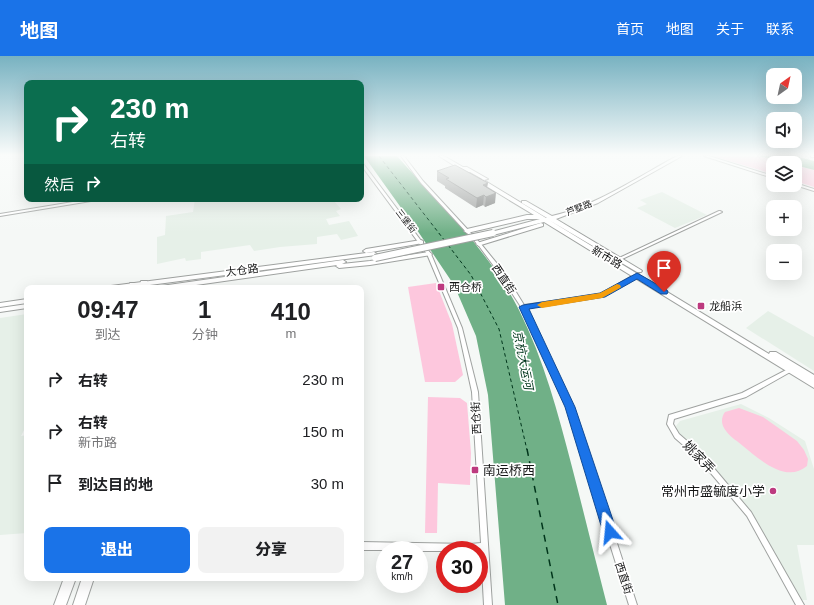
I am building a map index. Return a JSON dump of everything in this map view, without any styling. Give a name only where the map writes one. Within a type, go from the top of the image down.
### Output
[{"type":"main road","name":"新市路","points":[[485,182],[619,259],[814,379]]},
{"type":"main road","name":"新市路","points":[[488,182],[814,385]]},
{"type":"main road","name":"芦墅路","points":[[545,217],[593,199],[625,182]]},
{"type":"main road","name":"芦墅路","points":[[374,256],[423,250],[545,217],[596,202],[633,182]]},
{"type":"main road","points":[[467,231],[527,217],[545,217],[542,225],[479,244]]},
{"type":"main road","points":[[256,271],[421,242]]},
{"type":"main road","points":[[256,271],[370,263],[429,254]]},
{"type":"main road","name":"大仓路","points":[[151,285],[374,256]]},
{"type":"main road","name":"大仓路","points":[[179,285],[256,271]]},
{"type":"main road","points":[[0,305],[24,301]]},
{"type":"main road","points":[[0,310],[24,306]]},
{"type":"main road","points":[[60,605],[69,581]]},
{"type":"main road","points":[[79,605],[87,581]]},
{"type":"street","name":"三堡街","points":[[374,182],[421,242]]},
{"type":"street","name":"西直街","points":[[422,182],[479,244],[523,307],[570,407],[633,605]]},
{"type":"street","points":[[802,186],[814,190]]},
{"type":"street","points":[[0,215],[70,202]]},
{"type":"street","points":[[619,259],[720,212]]},
{"type":"street","name":"西仓街","points":[[421,242],[429,254],[460,328],[475,392],[484,541]]},
{"type":"street","points":[[523,307],[602,295],[637,275]]},
{"type":"street","name":"姚家弄","points":[[790,370],[744,395],[671,417],[669,420],[677,436],[700,456],[749,514],[800,605]]},
{"type":"street","points":[[364,546],[436,547]]},
{"type":"street","name":"西仓街","points":[[487,593],[488,605]]},
{"type":"shaded area","points":[[802,182],[814,182],[814,187],[802,183]]},
{"type":"shaded area","points":[[662,192],[707,215],[675,228],[637,208],[647,204],[640,200]]},
{"type":"shaded area","points":[[195,202],[335,202],[341,209],[336,211],[340,216],[326,219],[329,225],[349,221],[358,236],[341,240],[337,234],[317,237],[317,244],[254,251],[250,245],[201,252],[201,259],[186,261],[185,258],[157,264],[157,237],[165,235],[166,216],[193,212]]},
{"type":"shaded area","points":[[436,283],[452,324],[463,375],[455,382],[425,382],[408,287]]},
{"type":"shaded area","points":[[768,311],[814,337],[814,371],[746,328]]},
{"type":"shaded area","points":[[24,314],[24,430],[21,436],[24,436],[24,533],[0,535],[0,318]]},
{"type":"shaded area","points":[[428,397],[460,398],[467,403],[471,453],[470,485],[438,483],[437,533],[425,533]]},
{"type":"shaded area","name":"常州市盛毓度小学","points":[[741,404],[769,418],[805,441],[814,469],[814,545],[797,545],[807,600],[801,600],[750,513],[679,436],[676,426],[680,421]]},
{"type":"shaded area","points":[[739,408],[763,417],[797,441],[804,450],[808,459],[807,466],[799,471],[790,472],[773,468],[732,437],[723,426],[723,417],[725,412]]},
{"type":"water","name":"京杭大运河","points":[[382,182],[421,182],[479,248],[507,288],[519,310],[536,348],[556,407],[607,605],[505,605],[488,395],[476,336],[454,285]]},
{"type":"building","points":[[450,182],[485,182],[488,183],[483,185],[496,193],[486,197],[484,195],[477,198]]},
{"type":"ferry route","points":[[399,182],[445,241]]},
{"type":"ferry route","points":[[448,245],[471,275],[499,329],[527,450]]},
{"type":"ferry route","points":[[527,449],[558,605]]},
{"type":"slow traffic","points":[[542,305],[602,295],[617,287]]},
{"type":"place","name":"西仓桥","points":[[441,287]]},
{"type":"place","name":"龙船浜","points":[[701,306]]},
{"type":"place","name":"南运桥西","points":[[475,470]]},
{"type":"place","name":"常州市盛毓度小学","points":[[773,491]]},
{"type":"route","points":[[610,532],[570,407],[523,307],[602,295],[637,275],[664,292]]}]
